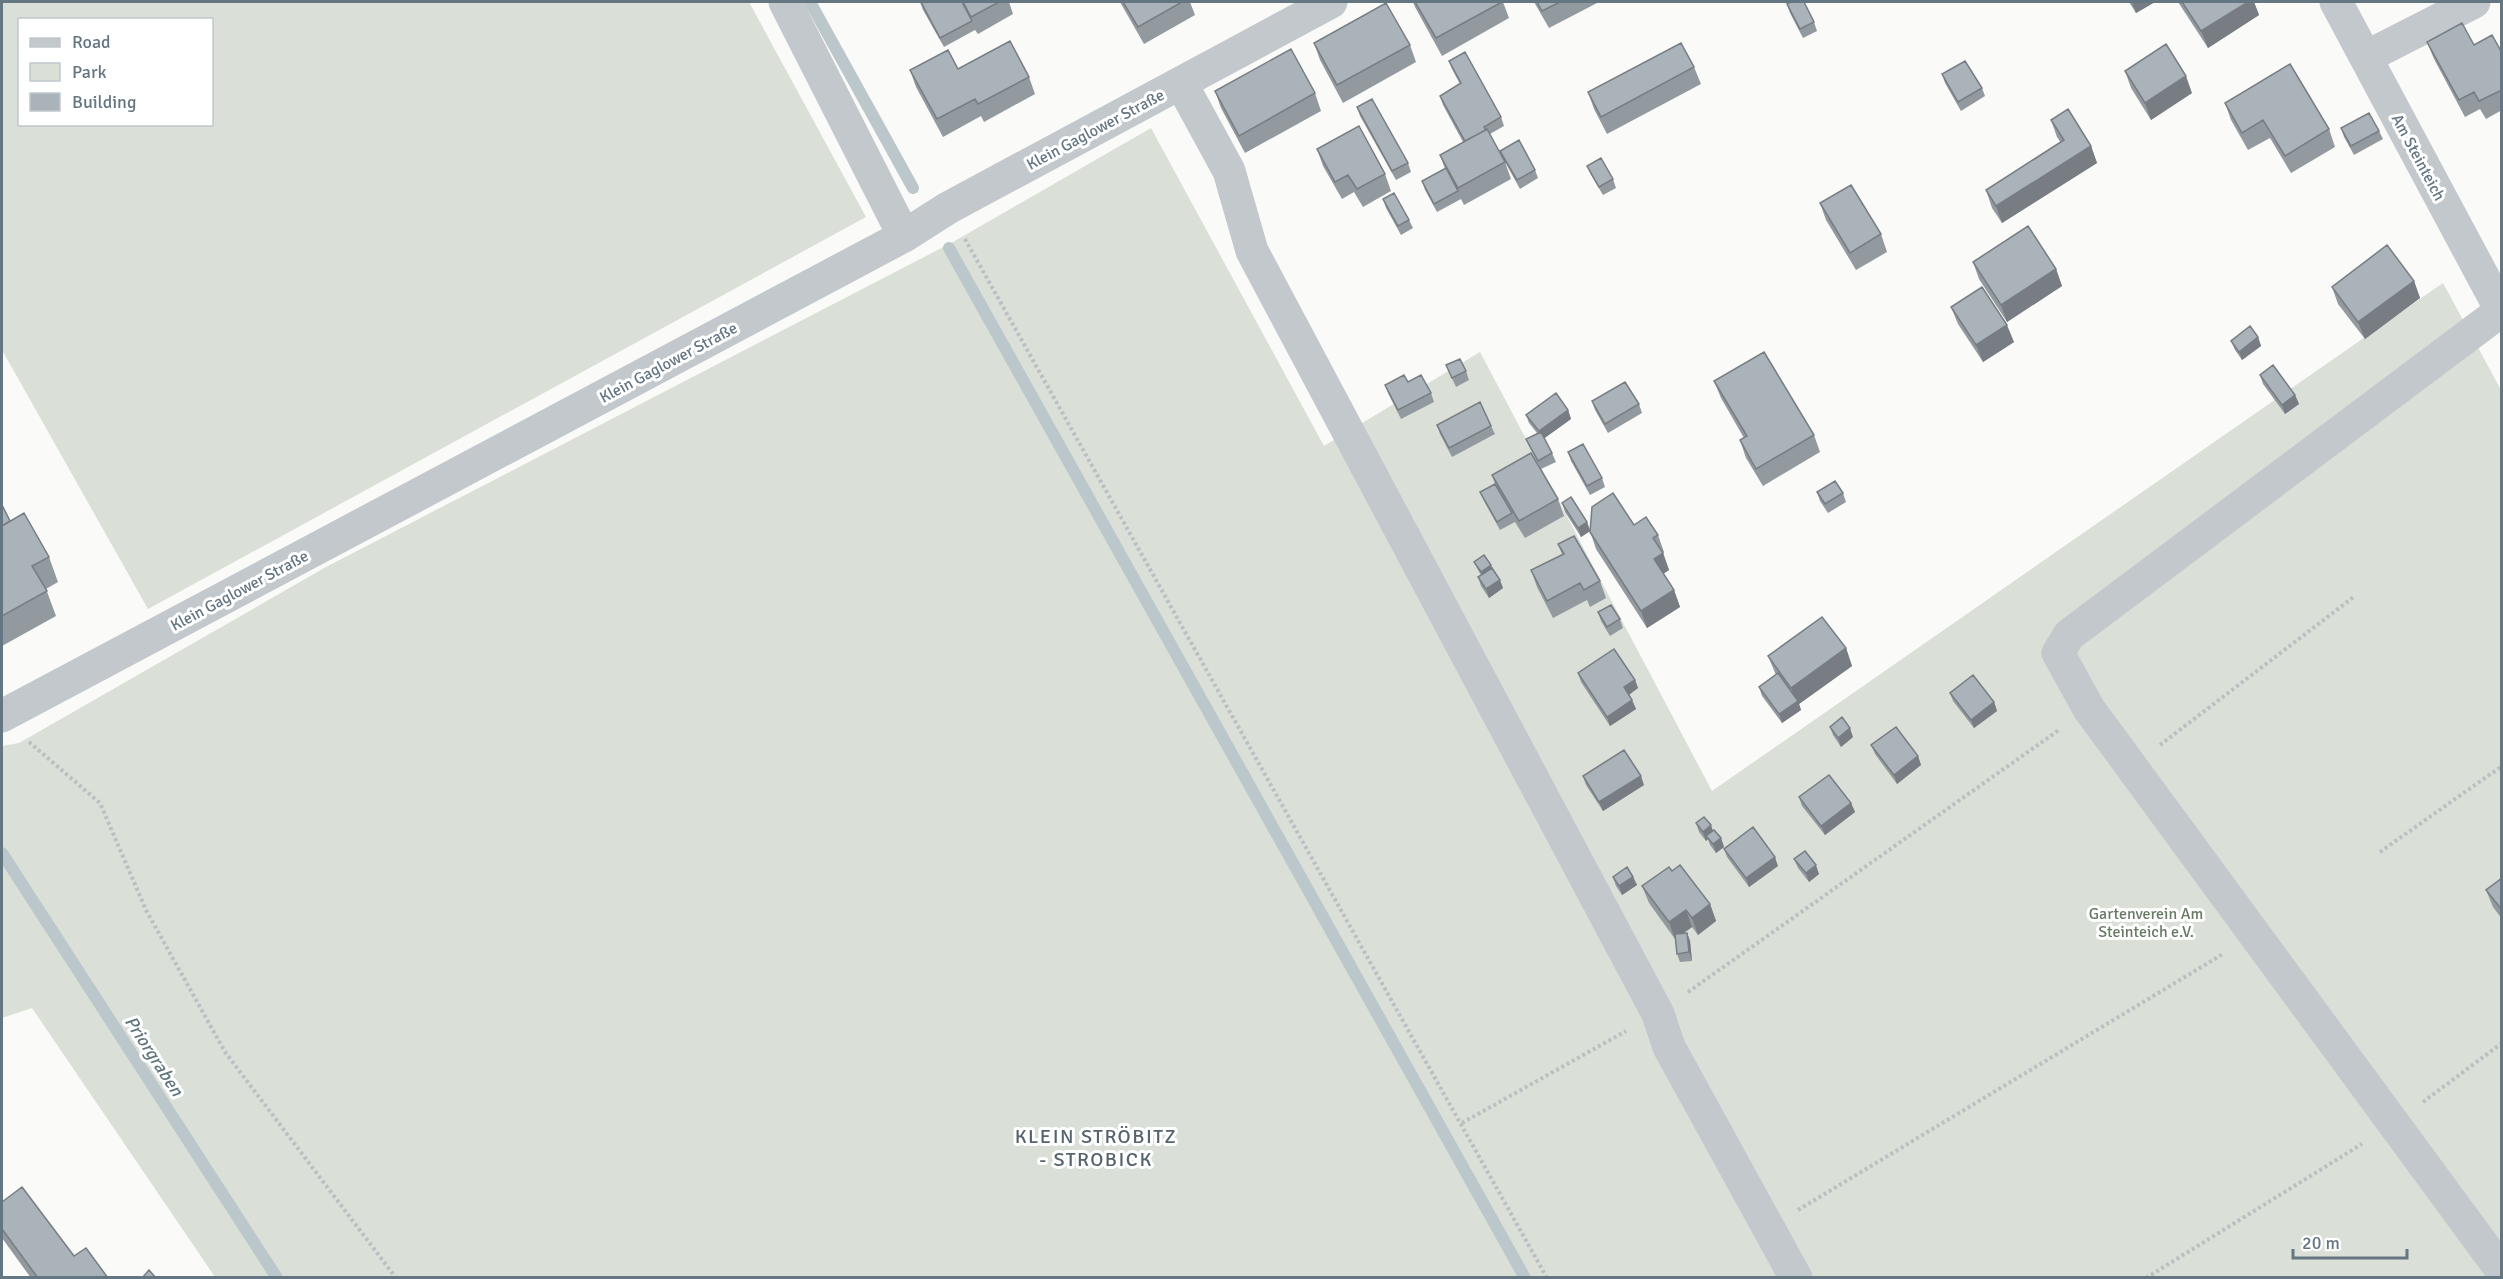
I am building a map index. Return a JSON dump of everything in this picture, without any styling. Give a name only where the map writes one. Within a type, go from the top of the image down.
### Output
[{"type":"street","points":[[785,2],[904,236]]},
{"type":"street","name":"Klein Gaglower Straße","points":[[2,716],[904,236],[948,208],[1331,2]]},
{"type":"street","name":"Am Steinteich","points":[[2336,2],[2501,311]]},
{"type":"street","points":[[2366,57],[2474,2]]},
{"type":"street","points":[[1181,82],[1229,171],[1252,251],[1658,1014],[1669,1047],[1796,1278]]},
{"type":"street","points":[[2501,311],[2069,635],[2058,653],[2089,709],[2502,1271]]},
{"type":"path","points":[[948,208],[1547,1278]]},
{"type":"path","points":[[2131,767],[2355,596]]},
{"type":"path","points":[[1462,1123],[1658,1014],[2089,709]]},
{"type":"path","points":[[28,741],[100,803],[146,910],[225,1052],[396,1278]]},
{"type":"path","points":[[2380,852],[2502,766]]},
{"type":"path","points":[[1768,1228],[2255,935]]},
{"type":"path","points":[[2146,1278],[2393,1124],[2502,1043]]},
{"type":"green space","points":[[2,2],[749,2],[866,217],[148,609],[2,350]]},
{"type":"green space","name":"Gartenverein Am Steinteich e.V.","points":[[1151,128],[1324,446],[1480,352],[1712,791],[2443,283],[2501,390],[2501,1277],[215,1277],[32,1008],[2,1018],[2,746],[19,743],[326,567],[953,242]]},
{"type":"building","points":[[921,2],[962,2],[972,21],[940,38]]},
{"type":"building","points":[[963,2],[999,2],[971,17]]},
{"type":"building","points":[[1123,2],[1182,2],[1138,27]]},
{"type":"building","points":[[1415,2],[1502,2],[1436,38]]},
{"type":"building","points":[[1537,2],[1560,2],[1542,11]]},
{"type":"building","points":[[1804,2],[1814,22],[1800,29],[1787,4]]},
{"type":"building","points":[[2182,2],[2248,2],[2201,31]]},
{"type":"building","points":[[1386,3],[1410,45],[1337,85],[1314,43]]},
{"type":"building","points":[[2462,23],[2474,45],[2492,35],[2502,53],[2502,90],[2479,101],[2474,92],[2459,100],[2427,42]]},
{"type":"building","points":[[1010,41],[1029,77],[978,104],[975,99],[937,119],[910,70],[948,50],[958,69]]},
{"type":"building","points":[[1681,43],[1694,67],[1601,117],[1588,92]]},
{"type":"building","points":[[2166,44],[2186,76],[2145,103],[2125,71]]},
{"type":"building","points":[[1291,49],[1315,93],[1239,136],[1215,91]]},
{"type":"building","points":[[1465,52],[1501,117],[1484,127],[1486,130],[1465,141],[1440,96],[1461,83],[1449,61]]},
{"type":"building","points":[[1965,61],[1982,88],[1958,102],[1942,74]]},
{"type":"building","points":[[2290,64],[2329,129],[2285,156],[2263,120],[2242,133],[2225,103]]},
{"type":"building","points":[[1372,99],[1408,163],[1392,171],[1357,107]]},
{"type":"building","points":[[2068,109],[2091,146],[1996,206],[1986,190],[2064,140],[2051,120]]},
{"type":"building","points":[[2369,113],[2379,131],[2351,146],[2341,128]]},
{"type":"building","points":[[1359,126],[1385,174],[1357,189],[1348,175],[1335,182],[1317,149]]},
{"type":"building","points":[[1487,129],[1505,162],[1458,188],[1440,155]]},
{"type":"building","points":[[1519,140],[1535,170],[1517,180],[1500,151]]},
{"type":"building","points":[[1601,158],[1613,179],[1599,187],[1587,166]]},
{"type":"building","points":[[1446,168],[1458,191],[1434,204],[1422,181]]},
{"type":"building","points":[[1851,185],[1881,234],[1850,253],[1820,203]]},
{"type":"building","points":[[1394,193],[1409,220],[1398,226],[1383,199]]},
{"type":"building","points":[[2028,226],[2056,269],[2001,305],[1973,262]]},
{"type":"building","points":[[2387,245],[2414,281],[2358,322],[2332,287]]},
{"type":"building","points":[[1982,287],[2007,325],[1976,345],[1951,307]]},
{"type":"building","points":[[2250,326],[2258,337],[2239,352],[2231,341]]},
{"type":"building","points":[[1764,352],[1814,435],[1756,469],[1740,440],[1747,436],[1714,381]]},
{"type":"building","points":[[1460,359],[1466,371],[1452,378],[1446,365]]},
{"type":"building","points":[[2273,365],[2295,395],[2282,405],[2260,375]]},
{"type":"building","points":[[1404,375],[1408,382],[1421,375],[1431,393],[1398,410],[1385,385]]},
{"type":"building","points":[[1625,382],[1639,404],[1605,424],[1592,401]]},
{"type":"building","points":[[1556,393],[1568,410],[1539,431],[1526,415]]},
{"type":"building","points":[[1480,402],[1491,426],[1449,448],[1437,425]]},
{"type":"building","points":[[1541,432],[1552,453],[1538,461],[1526,439]]},
{"type":"building","points":[[1583,444],[1602,478],[1587,486],[1568,452]]},
{"type":"building","points":[[1531,453],[1558,499],[1519,521],[1492,475]]},
{"type":"building","points":[[1835,481],[1843,493],[1825,504],[1817,492]]},
{"type":"building","points":[[1495,484],[1512,513],[1497,522],[1480,492]]},
{"type":"building","points":[[1613,493],[1634,525],[1646,517],[1658,535],[1653,538],[1663,553],[1654,559],[1674,590],[1641,611],[1590,532],[1592,507]]},
{"type":"building","points":[[1571,497],[1587,522],[1578,528],[1562,503]]},
{"type":"building","points":[[2,505],[10,521],[2,526]]},
{"type":"building","points":[[24,513],[49,557],[32,566],[47,591],[2,616],[2,526]]},
{"type":"building","points":[[1574,536],[1600,581],[1584,590],[1580,583],[1547,601],[1531,570],[1564,554],[1558,544]]},
{"type":"building","points":[[1484,555],[1491,565],[1481,572],[1474,562]]},
{"type":"building","points":[[1492,568],[1500,580],[1486,589],[1478,577]]},
{"type":"building","points":[[1611,605],[1620,619],[1607,627],[1598,612]]},
{"type":"building","points":[[1822,617],[1846,648],[1791,688],[1768,656]]},
{"type":"building","points":[[1614,649],[1635,680],[1624,687],[1632,700],[1607,717],[1578,673]]},
{"type":"building","points":[[1778,673],[1798,701],[1779,714],[1759,687]]},
{"type":"building","points":[[1973,675],[1994,702],[1971,720],[1950,693]]},
{"type":"building","points":[[1842,717],[1850,728],[1838,738],[1830,727]]},
{"type":"building","points":[[1896,727],[1918,756],[1894,775],[1871,745]]},
{"type":"building","points":[[1624,750],[1641,776],[1599,802],[1583,776]]},
{"type":"building","points":[[1829,775],[1851,803],[1821,826],[1799,797]]},
{"type":"building","points":[[1704,817],[1711,825],[1703,832],[1696,823]]},
{"type":"building","points":[[1753,827],[1775,857],[1746,878],[1724,849]]},
{"type":"building","points":[[1714,830],[1721,838],[1713,844],[1706,836]]},
{"type":"building","points":[[1805,851],[1816,865],[1806,873],[1794,859]]},
{"type":"building","points":[[1680,865],[1710,904],[1692,918],[1686,910],[1669,922],[1642,886],[1669,867],[1672,871]]},
{"type":"building","points":[[1627,867],[1633,877],[1619,886],[1613,877]]},
{"type":"building","points":[[2502,878],[2502,910],[2486,890]]},
{"type":"building","points":[[1687,933],[1689,952],[1677,954],[1675,934]]},
{"type":"building","points":[[22,1187],[74,1256],[86,1248],[108,1278],[38,1278],[2,1229],[2,1202]]},
{"type":"building","points":[[149,1270],[156,1278],[142,1278]]},
{"type":"waterway","points":[[810,2],[913,188]]},
{"type":"waterway","points":[[949,248],[1525,1278]]},
{"type":"waterway","name":"Priorgraben","points":[[2,853],[277,1278]]},
{"type":"district","name":"KLEIN STRÖBITZ - STROBICK","points":[[1096,1148]]}]
